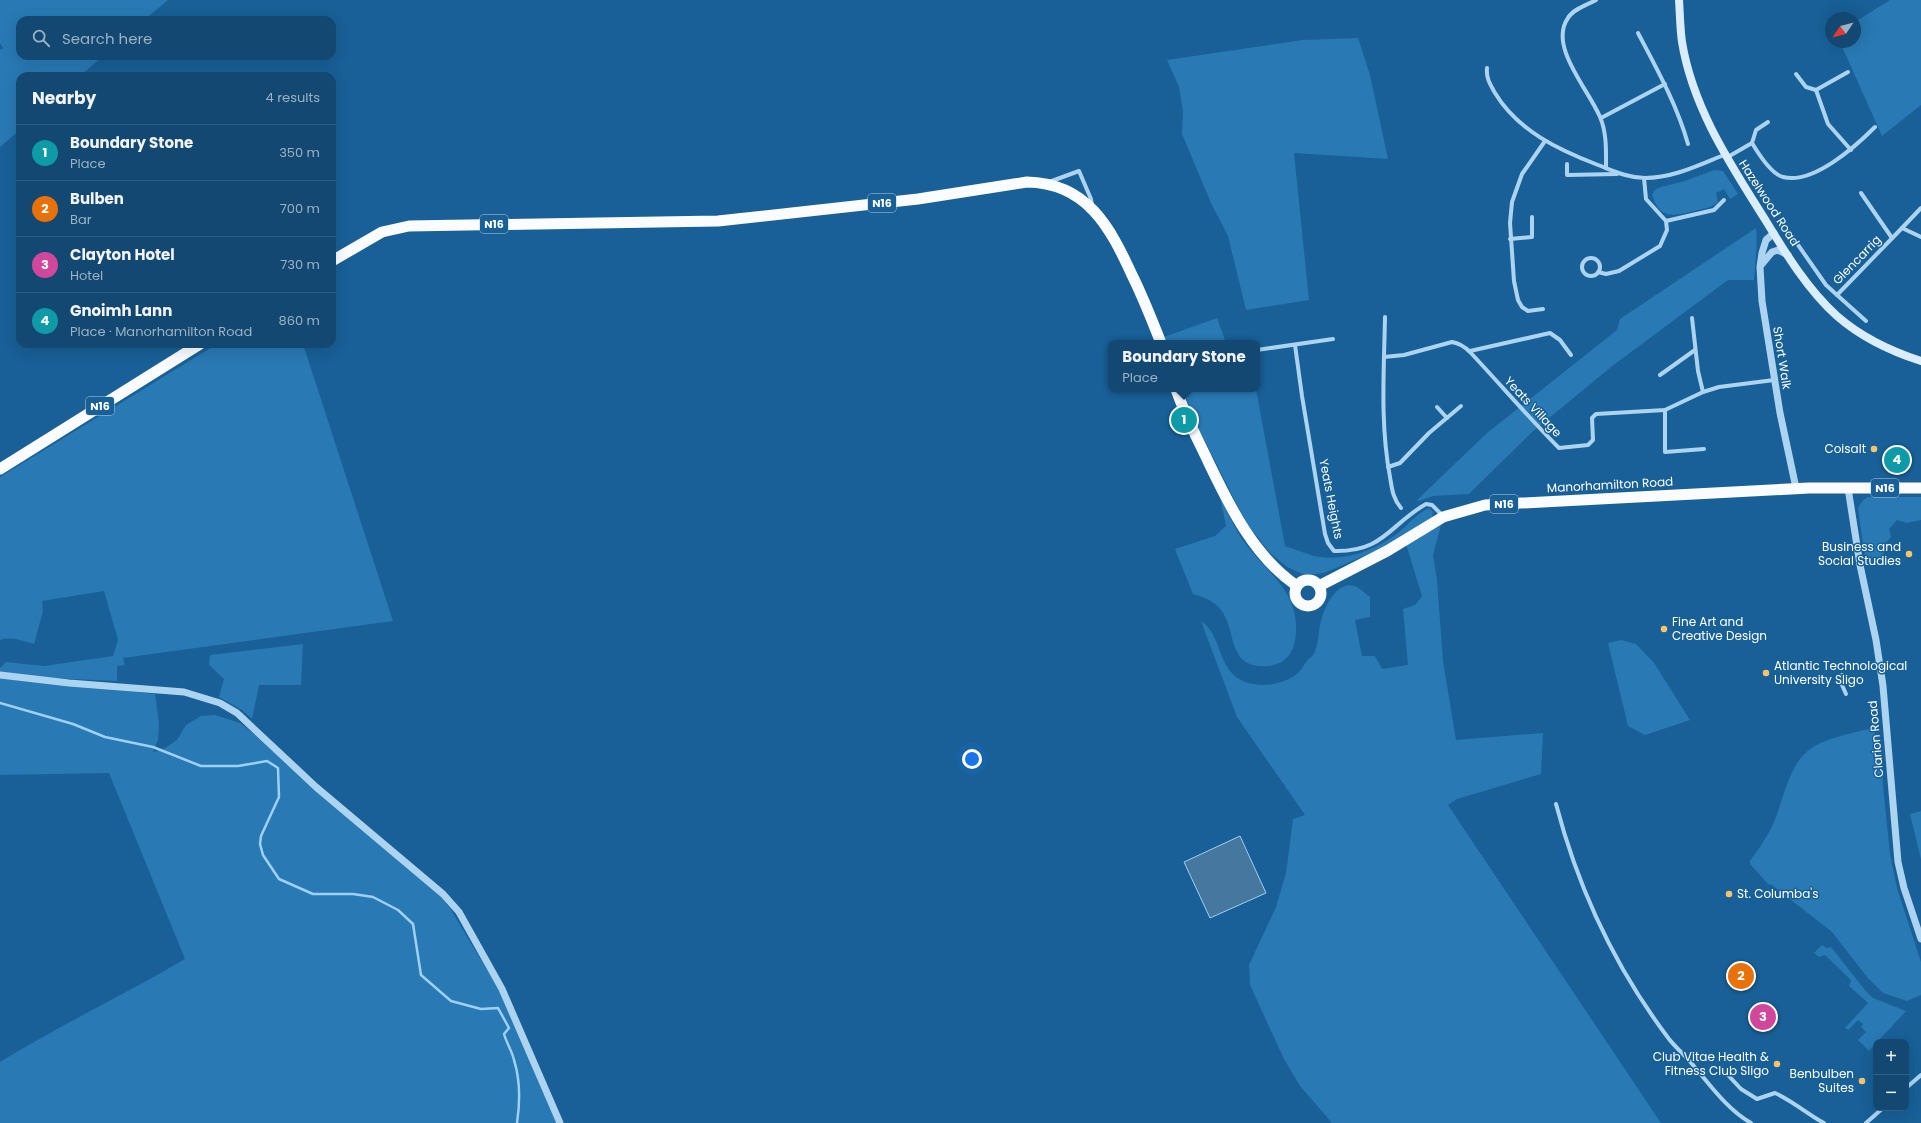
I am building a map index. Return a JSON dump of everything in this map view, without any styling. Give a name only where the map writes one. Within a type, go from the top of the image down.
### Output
[{"type":"highway","name":"N16","points":[[336,259],[382,232],[409,226],[718,221],[918,199],[1027,182],[1046,184],[1065,190],[1085,201],[1109,228],[1142,295],[1160,340]]},
{"type":"highway","name":"N16","points":[[0,469],[194,348]]},
{"type":"highway","points":[[1177,392],[1194,432],[1234,514],[1253,541],[1266,556],[1281,573],[1297,586]]},
{"type":"highway","name":"Manorhamilton Road","points":[[1319,586],[1387,552],[1443,517],[1485,505],[1796,488],[1921,488]]},
{"type":"highway","points":[[1304,580],[1312,580],[1319,586],[1321,594],[1318,602],[1307,607],[1299,603],[1296,600],[1295,592],[1297,586],[1304,580]]},
{"type":"main road","name":"Hazelwood Road","points":[[1679,0],[1682,43],[1691,75],[1710,129],[1725,156],[1788,255],[1820,299],[1837,316],[1856,331],[1876,343],[1921,361]]},
{"type":"street","points":[[1596,0],[1568,16],[1562,30],[1563,48],[1601,118],[1606,143],[1606,168]]},
{"type":"street","points":[[1638,33],[1665,84],[1678,114],[1688,144]]},
{"type":"street","points":[[1487,68],[1486,75],[1500,101],[1518,121],[1545,141],[1571,155],[1619,174]]},
{"type":"street","points":[[1796,74],[1806,87],[1816,90],[1848,72]]},
{"type":"street","points":[[1601,118],[1665,84]]},
{"type":"street","points":[[1816,90],[1828,124],[1851,150]]},
{"type":"street","points":[[1567,164],[1567,175],[1619,174],[1644,178],[1680,173],[1725,156],[1752,143],[1756,130],[1768,122]]},
{"type":"street","points":[[1752,143],[1767,165],[1782,177],[1802,177],[1829,165],[1851,150],[1875,127]]},
{"type":"street","points":[[1543,309],[1528,311],[1522,307],[1518,300],[1514,280],[1510,239],[1512,202],[1522,174],[1545,141]]},
{"type":"street","points":[[1046,184],[1055,179],[1079,171],[1091,199],[1092,208]]},
{"type":"street","points":[[1598,272],[1599,263],[1595,259],[1587,259],[1583,263],[1582,269],[1586,274],[1591,276],[1598,272],[1606,274],[1619,271],[1660,246],[1667,230],[1666,221],[1646,199],[1644,178]]},
{"type":"street","name":"Glencarrig","points":[[1861,193],[1892,238]]},
{"type":"street","points":[[1666,221],[1714,210],[1724,200]]},
{"type":"street","name":"Glencarrig","points":[[1837,295],[1921,208]]},
{"type":"street","points":[[1510,239],[1532,237],[1532,217]]},
{"type":"street","points":[[1902,228],[1921,238]]},
{"type":"street","name":"Glencarrig","points":[[1789,232],[1826,285],[1866,321]]},
{"type":"street","name":"Short Walk","points":[[1774,233],[1764,244],[1760,267],[1762,300],[1774,380],[1796,488]]},
{"type":"street","points":[[1760,267],[1772,252],[1778,250],[1788,255]]},
{"type":"street","points":[[1385,317],[1382,409],[1388,467],[1395,501],[1401,508]]},
{"type":"street","points":[[1692,318],[1695,350],[1704,392]]},
{"type":"street","points":[[1470,351],[1550,333],[1560,340],[1571,355]]},
{"type":"street","points":[[1260,350],[1333,339]]},
{"type":"street","name":"Yeats Village","points":[[1384,357],[1404,355],[1452,342],[1458,343],[1470,351],[1513,401],[1559,448],[1588,445],[1593,440],[1592,418],[1596,414],[1665,410],[1704,392],[1719,387],[1774,380]]},
{"type":"street","name":"Yeats Heights","points":[[1295,344],[1325,534],[1331,549],[1334,551],[1348,551],[1366,548],[1390,533],[1418,508],[1426,504],[1432,505],[1443,517]]},
{"type":"street","points":[[1660,375],[1695,350]]},
{"type":"street","points":[[1388,467],[1400,463],[1461,406]]},
{"type":"street","points":[[1437,407],[1447,418]]},
{"type":"street","points":[[1665,410],[1665,452],[1704,449]]},
{"type":"street","name":"Clarion Road","points":[[1848,488],[1860,565],[1876,640],[1883,686],[1898,862],[1904,888],[1921,939]]},
{"type":"street","points":[[0,675],[69,683],[184,692],[220,703],[237,713],[316,787],[443,894],[459,912],[502,989],[560,1123]]},
{"type":"street","points":[[1842,675],[1842,685],[1846,694]]},
{"type":"street","points":[[1556,804],[1562,827],[1580,878],[1600,928],[1621,968],[1669,1040],[1682,1052],[1721,1098],[1751,1123]]},
{"type":"street","points":[[1727,1074],[1741,1089],[1757,1099],[1775,1093],[1788,1099],[1807,1114],[1824,1123]]},
{"type":"street","points":[[1909,1085],[1921,1075]]},
{"type":"street","points":[[1866,1123],[1880,1111]]},
{"type":"shaded area","points":[[0,0],[168,0],[149,16],[16,16],[16,60],[98,60],[85,72],[16,72],[16,133],[0,147],[0,50],[3,48],[0,43]]},
{"type":"shaded area","points":[[1890,0],[1921,0],[1921,105],[1882,136],[1843,48],[1861,48],[1861,18]]},
{"type":"shaded area","points":[[1358,38],[1370,75],[1388,159],[1294,153],[1309,300],[1246,310],[1228,236],[1211,203],[1182,134],[1183,111],[1179,87],[1167,60],[1303,40]]},
{"type":"shaded area","points":[[1714,170],[1723,171],[1738,194],[1730,199],[1724,189],[1716,193],[1718,202],[1713,206],[1674,215],[1663,212],[1655,202],[1652,194],[1656,189],[1685,181]]},
{"type":"shaded area","points":[[1756,228],[1757,247],[1754,280],[1728,280],[1611,367],[1531,433],[1469,494],[1433,496],[1419,501],[1417,500],[1487,433],[1617,330],[1620,319]]},
{"type":"shaded area","points":[[1217,318],[1225,340],[1165,340],[1164,337]]},
{"type":"shaded area","points":[[210,348],[304,348],[393,621],[123,658],[125,665],[117,666],[117,681],[49,678],[0,672],[0,668],[6,662],[44,666],[113,656],[118,640],[104,591],[42,601],[43,611],[34,644],[13,639],[0,640],[0,477]]},
{"type":"shaded area","points":[[1183,392],[1257,392],[1285,546],[1314,556],[1337,557],[1359,554],[1389,539],[1420,513],[1429,508],[1433,512],[1432,518],[1385,547],[1324,573],[1305,575],[1287,567],[1270,553],[1246,523],[1198,427]]},
{"type":"shaded area","points":[[1220,497],[1241,538],[1277,580],[1290,599],[1296,623],[1294,645],[1288,657],[1277,664],[1269,666],[1255,666],[1249,664],[1241,658],[1235,648],[1225,616],[1213,602],[1193,594],[1175,549],[1215,536],[1226,526]]},
{"type":"shaded area","points":[[1868,497],[1921,497],[1921,520],[1907,523],[1897,520],[1889,529],[1891,537],[1885,544],[1883,557],[1865,559],[1858,508],[1863,500]]},
{"type":"shaded area","points":[[1441,525],[1433,555],[1437,580],[1443,661],[1456,740],[1543,733],[1541,774],[1457,799],[1448,805],[1661,1123],[1332,1123],[1300,1086],[1284,1059],[1250,985],[1249,965],[1276,907],[1286,873],[1293,819],[1305,815],[1237,717],[1201,621],[1213,634],[1223,659],[1233,674],[1248,683],[1263,685],[1278,683],[1298,673],[1314,654],[1323,615],[1332,596],[1343,587],[1348,585],[1355,586],[1370,597],[1370,617],[1355,620],[1362,656],[1375,656],[1382,669],[1408,665],[1403,609],[1415,605],[1422,596],[1406,544]]},
{"type":"shaded area","points":[[1621,640],[1636,644],[1654,663],[1690,720],[1645,735],[1628,726],[1608,643]]},
{"type":"shaded area","points":[[303,644],[301,685],[259,685],[252,719],[242,710],[219,697],[224,679],[209,665],[210,655]]},
{"type":"shaded area","points":[[0,677],[155,694],[159,723],[158,740],[153,752],[162,750],[177,740],[186,725],[201,716],[215,715],[240,723],[280,753],[370,836],[441,897],[450,908],[500,992],[556,1123],[0,1123],[0,1062],[46,1035],[185,959],[109,773],[0,775]]},
{"type":"shaded area","points":[[1868,729],[1874,732],[1881,742],[1883,786],[1890,854],[1897,888],[1921,962],[1921,995],[1907,1001],[1883,993],[1867,977],[1832,932],[1772,885],[1768,884],[1750,864],[1750,861],[1774,822],[1788,781],[1798,762],[1813,747],[1819,744],[1840,736]]},
{"type":"shaded area","points":[[1921,811],[1921,859],[1910,814]]},
{"type":"shaded area","points":[[1240,836],[1266,893],[1210,918],[1184,862]]},
{"type":"shaded area","points":[[1822,945],[1827,948],[1831,947],[1873,998],[1906,1011],[1880,1039],[1873,1039],[1873,1047],[1869,1051],[1858,1040],[1866,1032],[1861,1027],[1863,1024],[1858,1020],[1848,1030],[1845,1028],[1868,1003],[1849,986],[1851,980],[1825,955],[1819,957],[1814,953]]},
{"type":"waterway","points":[[0,703],[73,724],[105,737],[153,747],[201,766],[238,766],[267,761],[278,768],[279,797],[261,836],[260,844],[263,855],[279,879],[313,894],[353,894],[373,897],[398,910],[413,924],[421,975],[451,1001],[481,1009],[498,1008],[509,1028],[504,1034],[516,1067],[519,1099],[517,1123]]},
{"type":"place","name":"Boundary Stone","points":[[1184,420]]},
{"type":"place","name":"Coisalt","points":[[1874,449]]},
{"type":"place","name":"Gnoimh Lann","points":[[1897,460]]},
{"type":"place","name":"Business and Social Studies","points":[[1909,554]]},
{"type":"place","name":"Fine Art and Creative Design","points":[[1664,629]]},
{"type":"place","name":"Atlantic Technological University Sligo","points":[[1766,673]]},
{"type":"place","name":"St. Columba's","points":[[1729,894]]},
{"type":"place","name":"Bulben","points":[[1741,976]]},
{"type":"place","name":"Clayton Hotel","points":[[1763,1017]]},
{"type":"place","name":"Club Vitae Health & Fitness Club Sligo","points":[[1777,1064]]},
{"type":"place","name":"Benbulben Suites","points":[[1862,1081]]}]
